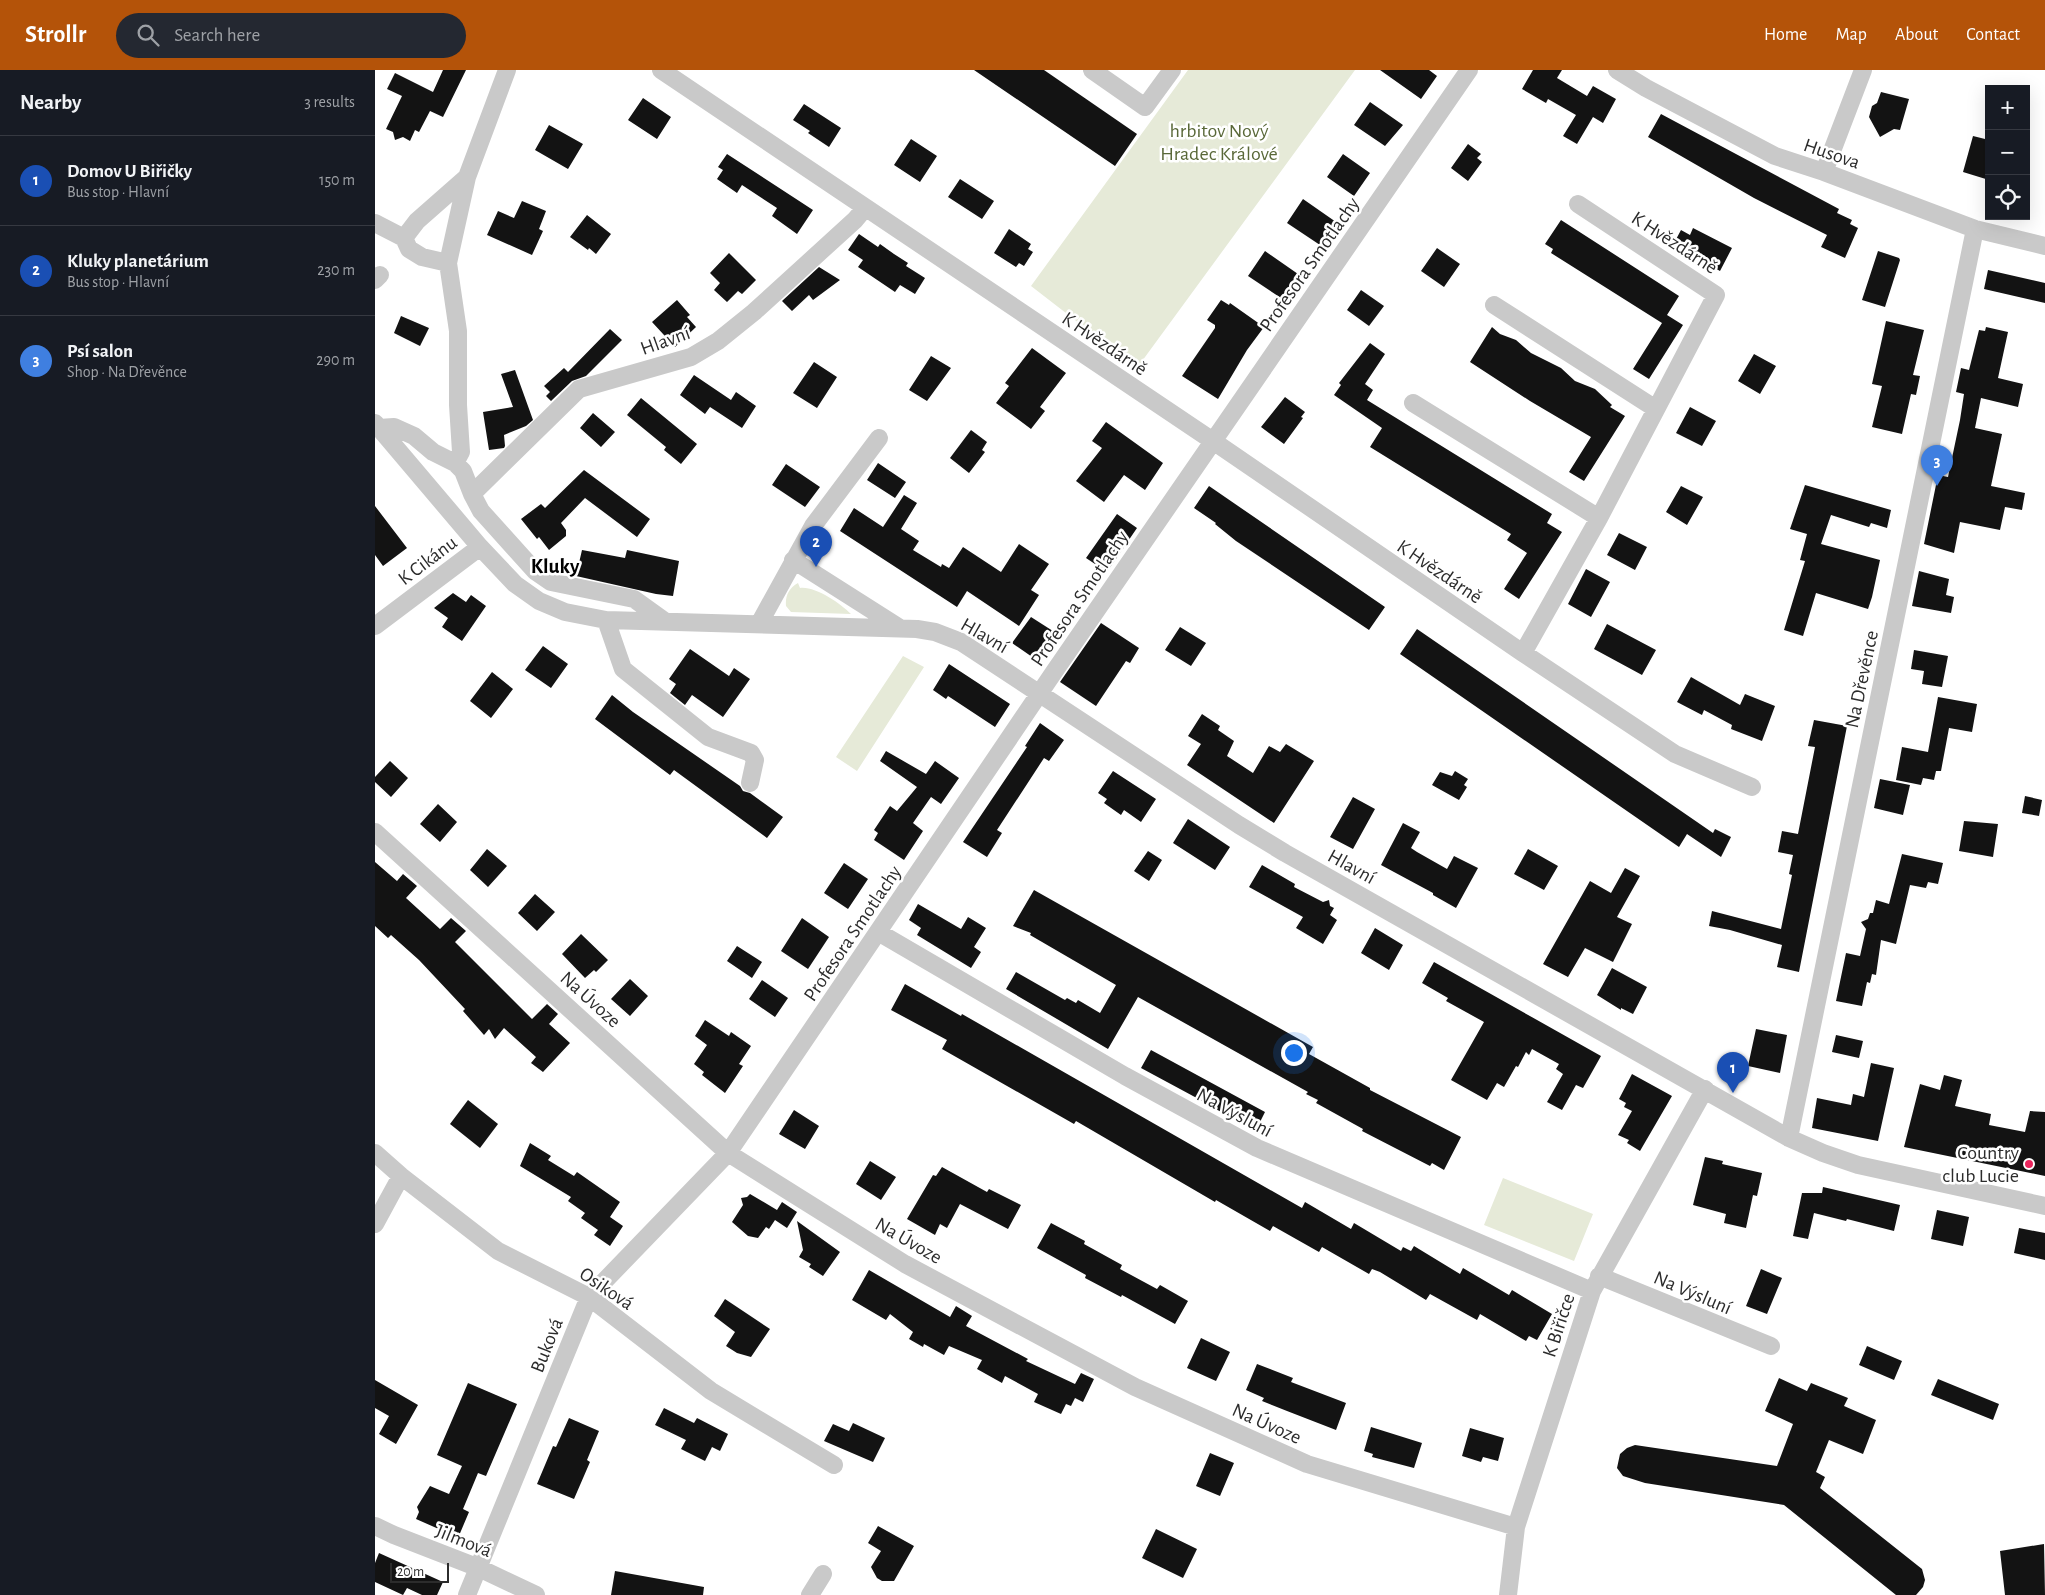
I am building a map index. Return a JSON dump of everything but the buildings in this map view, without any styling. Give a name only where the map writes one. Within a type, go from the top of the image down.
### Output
[{"type":"street","points":[[507,70],[481,134],[467,177],[447,263],[459,331],[458,405],[461,452],[455,463],[463,472],[481,510],[535,571],[551,582],[634,599],[667,622]]},
{"type":"street","name":"K Hvězdárně","points":[[661,70],[1213,441],[1523,654],[1675,754],[1752,787]]},
{"type":"street","points":[[1092,70],[1145,106],[1172,70]]},
{"type":"street","name":"Profesora Smotlachy","points":[[728,1153],[1040,693],[1469,70]]},
{"type":"street","name":"Husova","points":[[1617,70],[1775,156],[1824,172],[1975,229],[2045,246]]},
{"type":"street","points":[[1824,172],[1863,70]]},
{"type":"street","points":[[405,238],[417,221],[467,177]]},
{"type":"street","name":"K Hvězdárně","points":[[1523,654],[1599,518],[1716,295],[1578,204]]},
{"type":"street","name":"Hlavní","points":[[472,494],[579,389],[691,357],[718,341],[855,220],[865,208]]},
{"type":"street","points":[[375,222],[405,238],[409,249],[422,257],[447,263]]},
{"type":"street","name":"Na Dřevěnce","points":[[1789,1138],[1975,229]]},
{"type":"street","points":[[1494,306],[1656,409]]},
{"type":"street","points":[[1413,403],[1599,518]]},
{"type":"street","name":"Hlavní","points":[[377,425],[480,547],[515,584],[539,601],[565,612],[606,620],[901,628],[935,632],[961,642],[1239,825],[1285,853],[1789,1138],[1823,1153],[1858,1165],[2045,1206]]},
{"type":"street","name":"Hlavní","points":[[377,425],[394,427],[414,436],[433,452],[455,463]]},
{"type":"street","points":[[759,624],[813,526],[879,438]]},
{"type":"street","name":"K Cikánu","points":[[375,626],[480,547]]},
{"type":"street","name":"Hlavní","points":[[793,560],[901,628]]},
{"type":"street","points":[[606,620],[623,668],[708,737],[751,753],[755,760],[750,783]]},
{"type":"street","name":"Na Úvoze","points":[[375,832],[728,1153],[905,1264],[1135,1386],[1307,1464],[1517,1527]]},
{"type":"street","name":"Na Výsluní","points":[[878,932],[1125,1076],[1257,1148],[1595,1283],[1771,1346]]},
{"type":"street","name":"K Biřičce","points":[[1507,1595],[1517,1527],[1595,1283],[1705,1089]]},
{"type":"street","name":"Osiková","points":[[375,1153],[401,1176],[498,1251],[589,1297],[711,1391],[835,1465]]},
{"type":"street","name":"Buková","points":[[467,1595],[589,1297],[728,1153]]},
{"type":"street","points":[[375,1224],[401,1176]]},
{"type":"street","name":"Jilmová","points":[[375,1526],[395,1536],[479,1568],[536,1595]]},
{"type":"street","points":[[810,1595],[823,1574]]},
{"type":"green space","name":"hrbitov Nový Hradec Králové","points":[[1188,70],[1355,70],[1137,368],[1031,286]]},
{"type":"green space","points":[[798,583],[800,588],[820,592],[827,596],[851,614],[791,612],[786,606],[786,599],[790,590]]},
{"type":"green space","points":[[903,656],[924,667],[857,771],[836,757]]},
{"type":"green space","points":[[1503,1178],[1593,1214],[1574,1261],[1484,1225]]},
{"type":"place","name":"Psí salon","points":[[1937,486]]},
{"type":"place","name":"Kluky planetárium","points":[[816,567]]},
{"type":"place","name":"Domov U Biřičky","points":[[1733,1093]]},
{"type":"place","name":"Country club Lucie","points":[[2029,1164]]},
{"type":"district","name":"Kluky","points":[[555,566]]}]
